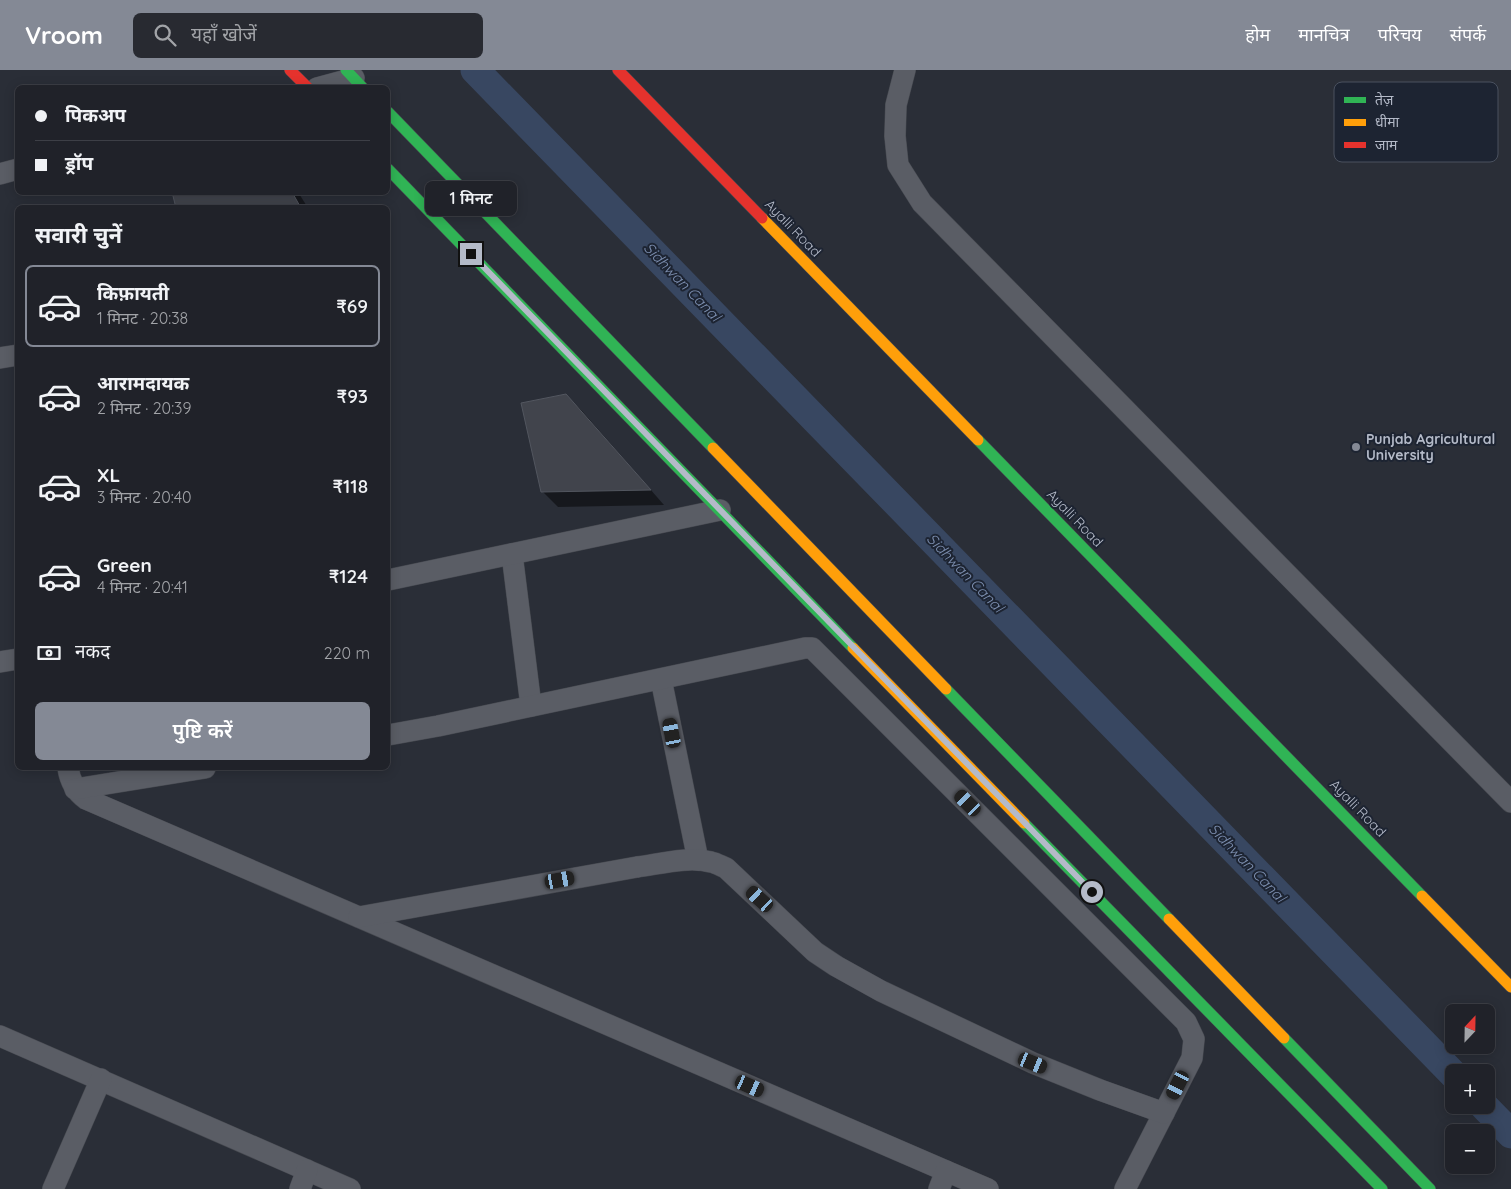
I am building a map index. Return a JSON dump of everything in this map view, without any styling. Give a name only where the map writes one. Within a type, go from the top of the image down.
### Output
[{"type":"main road","name":"Ayalli Road","points":[[618,70],[1511,987]]},
{"type":"main road","points":[[291,71],[305,85]]},
{"type":"main road","points":[[390,114],[1430,1189]]},
{"type":"main road","points":[[390,171],[1382,1189]]},
{"type":"street","points":[[906,70],[896,105],[895,136],[898,165],[922,203],[1511,802]]},
{"type":"street","points":[[326,85],[353,77]]},
{"type":"street","points":[[0,174],[15,170]]},
{"type":"street","points":[[0,358],[15,356]]},
{"type":"street","points":[[390,580],[720,510]]},
{"type":"street","points":[[512,554],[531,706]]},
{"type":"street","points":[[390,735],[812,648],[1186,1022],[1194,1039],[1192,1058],[1125,1189]]},
{"type":"street","points":[[0,662],[15,659]]},
{"type":"street","points":[[661,679],[698,860]]},
{"type":"street","points":[[68,770],[72,785],[86,799],[359,917],[943,1180],[988,1189]]},
{"type":"street","points":[[75,788],[177,770]]},
{"type":"street","points":[[359,917],[637,867],[698,860],[712,862],[726,868],[815,952],[881,991],[1033,1063],[1164,1113]]},
{"type":"street","points":[[0,1036],[101,1079],[303,1180],[350,1189]]},
{"type":"street","points":[[53,1189],[101,1079]]},
{"type":"building","points":[[173,195],[294,195],[299,205],[175,205]]},
{"type":"building","points":[[566,394],[651,490],[541,492],[521,403]]},
{"type":"waterway","name":"Sidhwan Canal","points":[[475,70],[1445,1066]]},
{"type":"waterway","name":"Sidhwan Canal","points":[[1492,1114],[1511,1134]]},
{"type":"traffic: fast","points":[[346,70],[360,85]]},
{"type":"traffic: fast","points":[[390,114],[713,448]]},
{"type":"traffic: fast","points":[[390,171],[853,648]]},
{"type":"traffic: fast","points":[[978,440],[1422,896]]},
{"type":"traffic: fast","points":[[946,689],[1169,919]]},
{"type":"traffic: fast","points":[[1024,823],[1382,1189]]},
{"type":"traffic: fast","points":[[1284,1038],[1430,1189]]},
{"type":"traffic: slow","points":[[762,218],[978,440]]},
{"type":"traffic: slow","points":[[713,448],[946,689]]},
{"type":"traffic: slow","points":[[853,648],[1024,823]]},
{"type":"traffic: slow","points":[[1422,896],[1511,987]]},
{"type":"traffic: slow","points":[[1169,919],[1284,1038]]},
{"type":"traffic: jam","points":[[290,70],[305,85]]},
{"type":"traffic: jam","points":[[618,70],[762,218]]},
{"type":"place","name":"Punjab Agricultural University","points":[[1356,447]]},
{"type":"route","points":[[471,254],[1092,892]]}]
